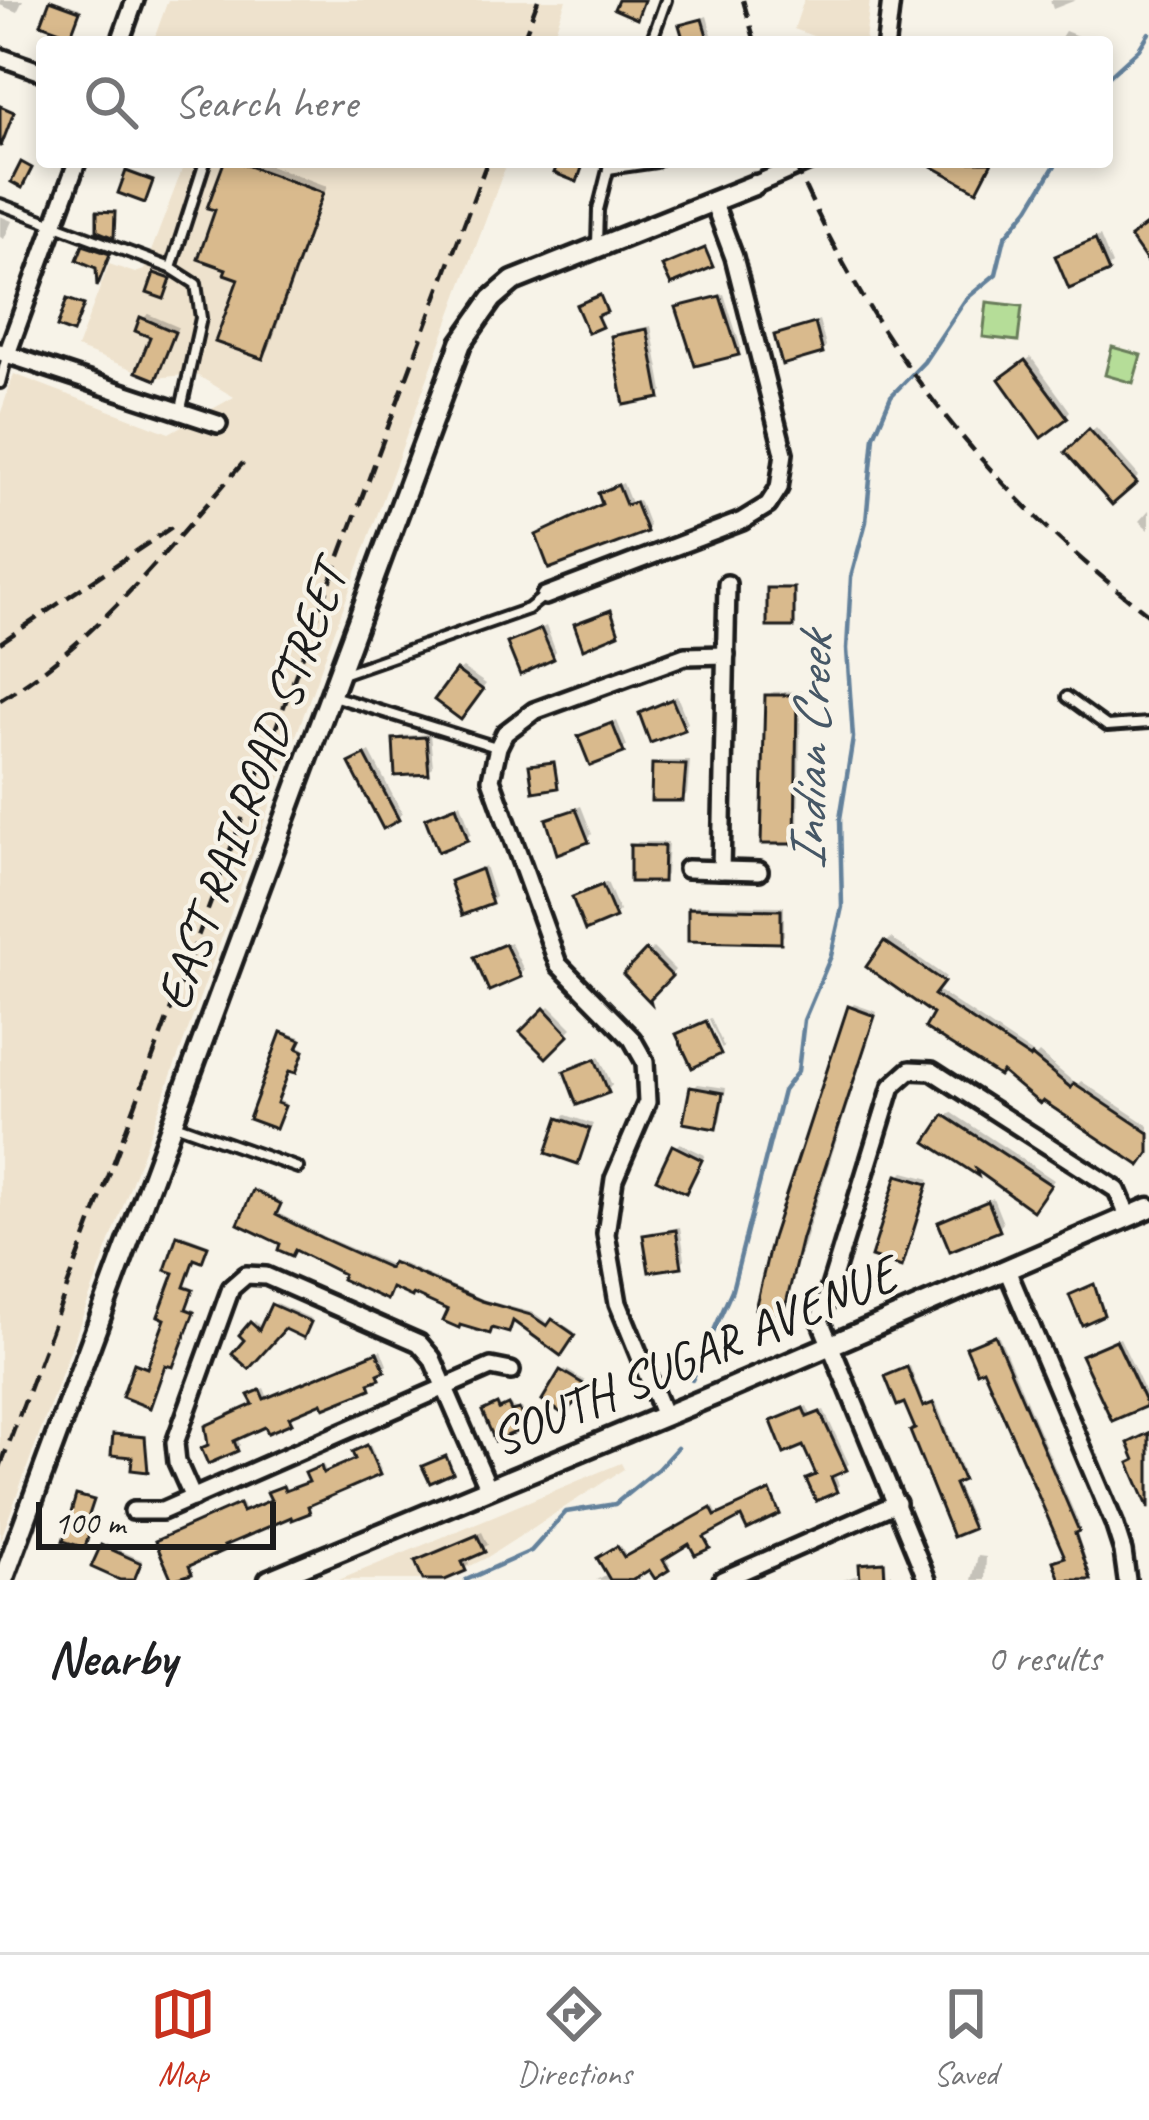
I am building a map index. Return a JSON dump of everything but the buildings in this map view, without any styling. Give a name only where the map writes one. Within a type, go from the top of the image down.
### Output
[{"type":"street","points":[[122,36],[134,0]]},
{"type":"street","points":[[887,36],[891,0]]},
{"type":"street","points":[[0,57],[36,70]]},
{"type":"street","points":[[74,168],[4,353],[218,424]]},
{"type":"street","points":[[754,185],[793,168]]},
{"type":"street","name":"EAST RAILROAD STREET","points":[[3,1580],[461,343],[473,321],[513,281],[754,185]]},
{"type":"street","points":[[544,596],[742,521],[768,505],[779,488],[784,453],[734,257],[713,201]]},
{"type":"street","points":[[721,870],[727,584]]},
{"type":"street","points":[[664,1416],[618,1303],[606,1234],[614,1179],[647,1102],[645,1062],[632,1039],[572,981],[548,946],[491,778],[498,747],[518,720],[534,711],[685,656],[726,655]]},
{"type":"street","points":[[687,869],[759,871]]},
{"type":"street","points":[[927,1580],[820,1320],[892,1086],[910,1070],[932,1070],[1117,1190],[1129,1216]]},
{"type":"street","name":"SOUTH SUGAR AVENUE","points":[[269,1580],[1149,1208]]},
{"type":"street","points":[[1007,1270],[1114,1523],[1127,1580]]},
{"type":"street","points":[[193,1498],[177,1462],[175,1443],[231,1288],[246,1275],[266,1276],[419,1343],[432,1358],[488,1487]]},
{"type":"street","points":[[133,1511],[162,1510],[193,1498],[491,1367],[512,1371]]},
{"type":"street","points":[[722,1580],[897,1503]]},
{"type":"lane","points":[[653,36],[666,0]]},
{"type":"lane","points":[[171,268],[203,168]]},
{"type":"lane","points":[[597,245],[598,210],[608,168]]},
{"type":"lane","points":[[0,204],[171,268],[196,284],[200,318],[180,412]]},
{"type":"lane","points":[[0,383],[4,353]]},
{"type":"lane","points":[[338,675],[528,609],[544,596]]},
{"type":"lane","points":[[331,695],[498,747]]},
{"type":"lane","points":[[1067,698],[1108,726],[1149,723]]},
{"type":"lane","points":[[170,1122],[298,1168]]},
{"type":"shaded area","points":[[168,0],[566,0],[553,36],[155,36]]},
{"type":"shaded area","points":[[804,0],[870,0],[866,36],[813,36],[794,29]]},
{"type":"shaded area","points":[[183,168],[505,168],[0,1541],[0,415],[14,374],[169,433],[234,397],[195,374],[155,378],[77,348],[109,264],[135,273],[144,270]]},
{"type":"shaded area","points":[[621,1463],[624,1469],[486,1558],[443,1580],[339,1580]]},
{"type":"green space","points":[[987,302],[1022,306],[1018,341],[983,337]]},
{"type":"green space","points":[[1112,347],[1141,355],[1133,383],[1105,375]]},
{"type":"waterway","name":"Indian Creek","points":[[1113,73],[1149,33]]},
{"type":"waterway","name":"Indian Creek","points":[[692,1380],[732,1290],[783,1091],[798,1071],[804,1020],[831,956],[842,907],[840,819],[853,738],[847,649],[851,577],[866,522],[874,436],[891,396],[924,362],[966,299],[996,274],[1005,237],[1053,168]]},
{"type":"waterway","name":"Indian Creek","points":[[466,1580],[531,1551],[566,1512],[615,1504],[677,1448]]},
{"type":"railway","points":[[524,36],[538,0]]},
{"type":"railway","points":[[743,0],[753,36]]},
{"type":"railway","points":[[0,1467],[485,168]]},
{"type":"railway","points":[[797,168],[860,293],[942,412],[1038,519],[1149,615]]},
{"type":"railway","points":[[0,700],[100,621],[243,463]]},
{"type":"railway","points":[[0,643],[172,527]]}]
